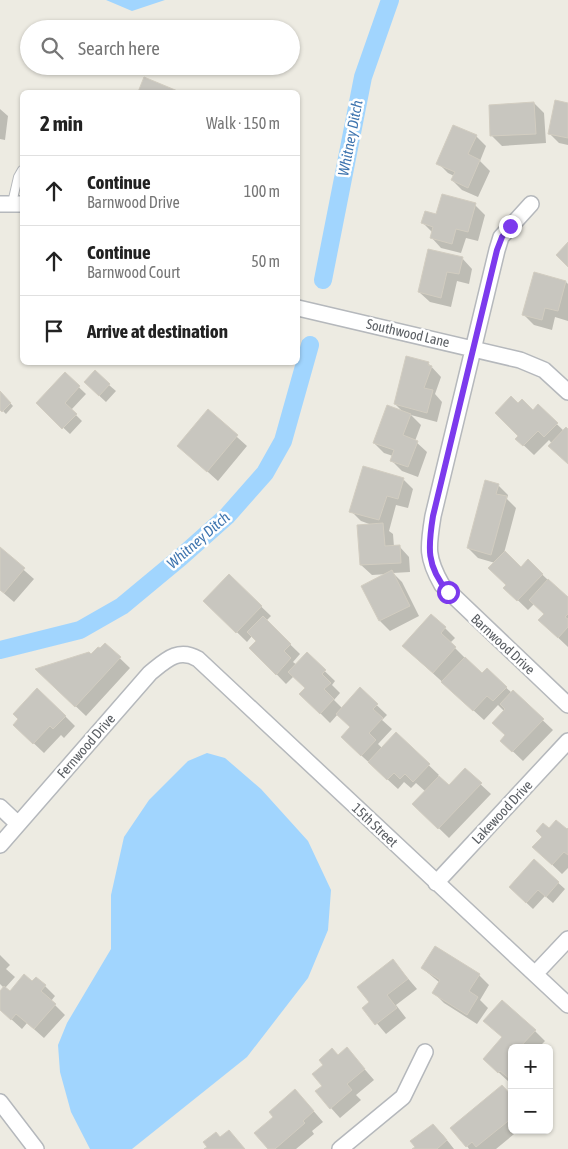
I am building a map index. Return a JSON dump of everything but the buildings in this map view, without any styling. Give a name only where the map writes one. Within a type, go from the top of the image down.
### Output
[{"type":"street","name":"Barnwood Drive","points":[[531,204],[502,237],[433,516],[429,545],[431,563],[442,586],[568,705]]},
{"type":"street","name":"Southwood Lane","points":[[300,308],[520,360],[544,370],[568,392]]},
{"type":"street","name":"Fernwood Drive","points":[[0,845],[150,673],[168,658],[178,654]]},
{"type":"street","name":"15th Street","points":[[178,654],[192,655],[198,659],[568,1005]]},
{"type":"street","name":"Lakewood Drive","points":[[436,883],[568,741]]},
{"type":"street","points":[[0,807],[18,824]]},
{"type":"street","points":[[535,974],[568,939]]},
{"type":"street","points":[[340,1149],[402,1097],[425,1052]]},
{"type":"street","points":[[0,1102],[36,1149]]},
{"type":"lane","points":[[12,204],[20,174]]},
{"type":"water","points":[[106,0],[165,0],[132,11]]},
{"type":"water","points":[[207,753],[225,758],[261,789],[308,841],[331,890],[328,930],[308,978],[247,1057],[132,1149],[90,1149],[71,1112],[60,1072],[58,1045],[67,1023],[111,949],[111,895],[124,837],[149,800],[188,761]]},
{"type":"waterway","name":"Whitney Ditch","points":[[323,280],[363,77],[390,0]]},
{"type":"waterway","name":"Whitney Ditch","points":[[0,650],[80,630],[122,606],[227,516],[265,473],[283,441],[310,345]]},
{"type":"route","points":[[448,592],[442,586],[431,563],[429,545],[433,516],[497,250],[502,237],[510,226]]}]
